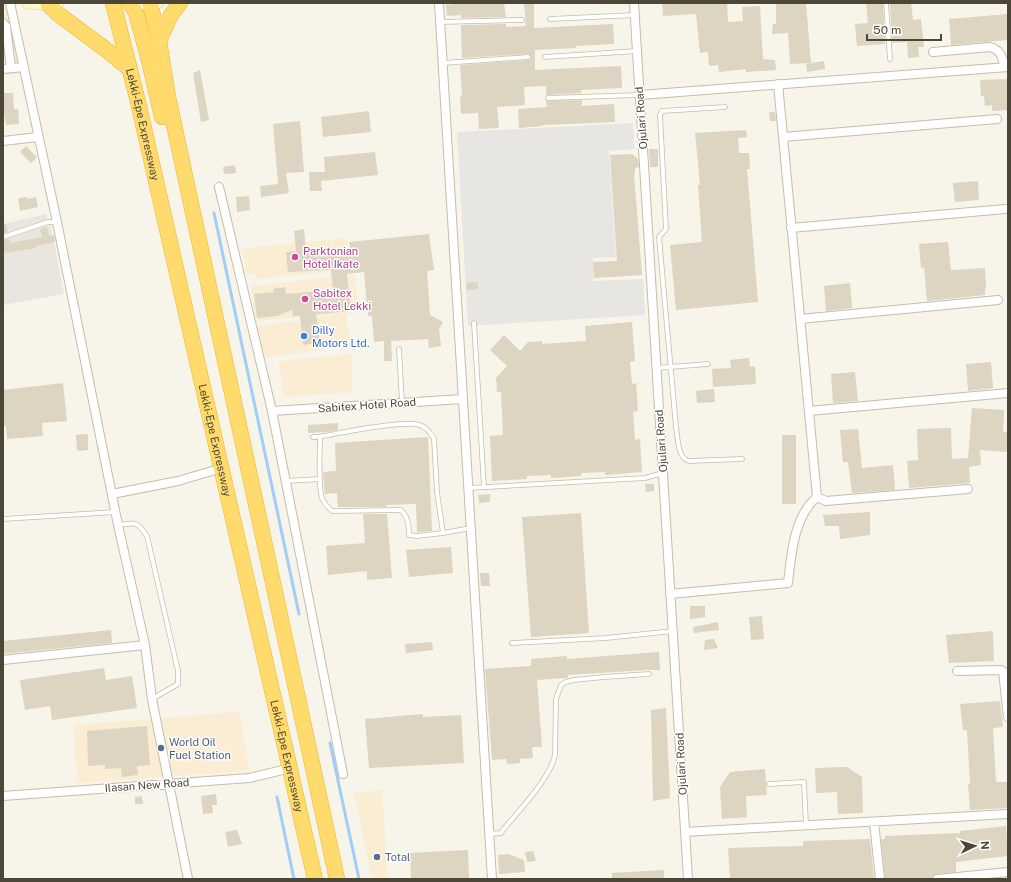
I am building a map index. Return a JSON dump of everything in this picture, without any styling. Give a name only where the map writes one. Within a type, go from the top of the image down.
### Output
[{"type":"highway","name":"Lekki-Epe Expressway","points":[[112,3],[130,69],[291,768],[315,879]]},
{"type":"highway","points":[[130,3],[136,13],[149,61],[198,275],[211,297]]},
{"type":"highway","name":"Lekki-Epe Expressway","points":[[149,3],[159,40],[168,97],[337,879]]},
{"type":"highway","points":[[159,40],[171,15],[180,3]]},
{"type":"highway","points":[[53,4],[58,14],[130,69]]},
{"type":"street","points":[[10,3],[57,222],[115,512],[145,645],[152,699],[188,879]]},
{"type":"street","points":[[28,3],[53,4]]},
{"type":"street","points":[[439,3],[492,879]]},
{"type":"street","name":"Ojulari Road","points":[[634,3],[688,879]]},
{"type":"street","points":[[3,23],[6,26],[7,68],[23,67]]},
{"type":"street","points":[[640,95],[1006,67],[1000,52],[990,47],[933,52]]},
{"type":"street","points":[[778,84],[817,497]]},
{"type":"street","points":[[783,137],[997,119]]},
{"type":"street","points":[[3,141],[38,137]]},
{"type":"street","points":[[219,187],[272,411],[344,774]]},
{"type":"street","points":[[791,228],[1005,209]]},
{"type":"street","points":[[800,319],[998,300]]},
{"type":"street","points":[[810,411],[1008,393]]},
{"type":"street","name":"Sabitex Hotel Road","points":[[272,411],[463,399]]},
{"type":"street","points":[[112,494],[178,481],[222,468]]},
{"type":"street","points":[[817,497],[826,502],[968,489]]},
{"type":"street","points":[[670,594],[788,583],[792,547],[804,510],[817,497]]},
{"type":"street","points":[[3,660],[145,645]]},
{"type":"street","points":[[957,671],[1003,671],[1008,717]]},
{"type":"street","name":"Ilasan New Road","points":[[3,796],[248,778],[291,768]]},
{"type":"street","points":[[685,832],[1008,814]]},
{"type":"street","points":[[874,822],[880,879]]},
{"type":"street","points":[[937,879],[1008,872]]},
{"type":"lane","points":[[886,3],[890,59]]},
{"type":"lane","points":[[550,19],[635,15]]},
{"type":"lane","points":[[440,22],[522,20]]},
{"type":"lane","points":[[545,57],[637,51]]},
{"type":"lane","points":[[443,63],[528,57]]},
{"type":"lane","points":[[548,98],[640,95]]},
{"type":"lane","points":[[725,107],[662,111],[660,115],[666,229],[659,237],[676,427],[681,456],[684,460],[689,461],[742,458]]},
{"type":"lane","points":[[3,237],[48,222],[57,222]]},
{"type":"lane","points":[[474,322],[484,487]]},
{"type":"lane","points":[[399,349],[402,403]]},
{"type":"lane","points":[[656,368],[708,364]]},
{"type":"lane","points":[[313,437],[416,424],[428,430],[432,433],[434,439],[437,492],[443,532]]},
{"type":"lane","points":[[320,437],[320,479],[322,498],[326,506],[332,511],[401,510],[405,514],[409,524],[409,535],[417,536],[470,528]]},
{"type":"lane","points":[[468,488],[645,478],[663,473]]},
{"type":"lane","points":[[286,481],[320,479]]},
{"type":"lane","points":[[3,519],[115,512]]},
{"type":"lane","points":[[118,525],[134,523],[139,524],[147,536],[178,671],[178,684],[152,699]]},
{"type":"lane","points":[[512,643],[606,638],[672,631]]},
{"type":"lane","points":[[489,834],[501,833],[538,788],[554,763],[556,699],[561,685],[574,680],[649,674]]},
{"type":"lane","points":[[769,784],[804,782],[806,825]]},
{"type":"shaded area","points":[[8,5],[22,74],[3,75],[3,6]]},
{"type":"shaded area","points":[[633,123],[635,149],[609,151],[616,257],[593,258],[593,281],[643,279],[645,315],[468,326],[457,132]]},
{"type":"shaded area","points":[[46,214],[49,226],[51,226],[64,294],[3,305],[3,224]]},
{"type":"shaded area","name":"Parktonian Hotel Ikate","points":[[347,238],[347,270],[255,279],[255,274],[246,275],[243,248]]},
{"type":"shaded area","points":[[355,275],[359,312],[346,314],[350,346],[262,358],[258,326],[345,314],[256,322],[251,286]]},
{"type":"shaded area","points":[[351,354],[352,392],[283,397],[279,361]]},
{"type":"shaded area","name":"World Oil Fuel Station","points":[[239,712],[250,771],[77,783],[74,725]]},
{"type":"shaded area","name":"Total","points":[[382,790],[388,879],[372,879],[354,793]]},
{"type":"building","points":[[461,3],[504,3],[506,17],[461,18],[461,15],[447,16],[446,5]]},
{"type":"building","points":[[524,3],[534,3],[534,28],[613,24],[614,44],[535,50],[535,70],[621,66],[622,88],[581,90],[581,93],[546,95],[546,86],[524,87],[525,105],[497,107],[499,128],[479,129],[478,113],[461,114],[460,96],[462,95],[460,65],[528,60],[531,59],[531,56],[528,54],[462,58],[461,25],[506,24],[506,27],[526,26]]},
{"type":"building","points":[[662,3],[727,3],[728,22],[743,21],[742,7],[760,6],[763,59],[775,60],[776,70],[746,72],[746,69],[719,72],[718,65],[709,66],[708,52],[700,53],[696,14],[663,16]]},
{"type":"building","points":[[776,3],[806,3],[811,63],[790,64],[788,33],[772,34],[773,24],[776,24]]},
{"type":"building","points":[[866,3],[883,3],[885,44],[857,46],[855,24],[868,23]]},
{"type":"building","points":[[890,3],[911,3],[913,20],[921,19],[924,47],[918,47],[919,57],[908,58],[907,42],[892,43]]},
{"type":"building","points":[[1008,14],[1008,40],[951,45],[949,19]]},
{"type":"building","points":[[824,61],[825,69],[807,72],[806,64]]},
{"type":"building","points":[[200,70],[209,120],[201,122],[193,73]]},
{"type":"building","points":[[1008,79],[1008,110],[992,111],[992,105],[985,106],[984,96],[981,96],[980,80]]},
{"type":"building","points":[[3,93],[13,93],[14,109],[18,109],[19,124],[6,125],[3,107]]},
{"type":"building","points":[[582,100],[582,106],[614,104],[615,122],[543,125],[519,128],[518,109],[547,107],[546,101]]},
{"type":"building","points":[[369,111],[371,132],[323,137],[321,117]]},
{"type":"building","points":[[769,112],[775,112],[776,121],[770,121]]},
{"type":"building","points":[[300,121],[304,172],[286,173],[289,193],[261,197],[260,186],[278,184],[273,124]]},
{"type":"building","points":[[746,130],[747,137],[738,138],[739,153],[749,153],[750,169],[747,169],[758,302],[676,310],[670,245],[702,242],[698,185],[700,185],[695,133]]},
{"type":"building","points":[[26,146],[37,157],[31,163],[20,152]]},
{"type":"building","points":[[649,149],[658,149],[658,167],[650,167]]},
{"type":"building","points":[[375,152],[378,175],[321,181],[322,191],[310,191],[309,172],[325,172],[324,157]]},
{"type":"building","points":[[632,154],[638,159],[639,167],[635,168],[634,174],[642,275],[594,278],[593,262],[617,261],[610,155]]},
{"type":"building","points":[[235,165],[236,173],[224,174],[223,167]]},
{"type":"building","points":[[978,181],[979,200],[955,202],[953,183]]},
{"type":"building","points":[[249,196],[250,210],[237,212],[236,197]]},
{"type":"building","points":[[27,197],[27,199],[36,197],[38,207],[20,211],[18,198]]},
{"type":"building","points":[[6,224],[8,232],[3,233],[3,225]]},
{"type":"building","points":[[47,227],[49,236],[54,235],[55,242],[35,246],[36,248],[3,253],[3,240],[10,239],[10,243],[42,237],[40,229]]},
{"type":"building","points":[[304,229],[306,250],[350,248],[349,242],[429,234],[434,270],[427,271],[430,315],[443,322],[439,329],[441,346],[429,348],[428,339],[391,341],[392,361],[384,361],[384,341],[374,342],[372,316],[368,316],[364,272],[347,274],[351,311],[316,314],[320,343],[303,345],[300,316],[293,316],[292,310],[277,316],[257,318],[254,294],[274,292],[273,289],[285,287],[286,294],[333,290],[331,270],[288,272],[286,252],[296,251],[294,231]]},
{"type":"building","points":[[948,242],[951,270],[985,268],[985,295],[927,301],[924,267],[921,268],[919,244]]},
{"type":"building","points":[[478,282],[478,289],[467,290],[466,283]]},
{"type":"building","points":[[850,283],[852,308],[826,311],[824,286]]},
{"type":"building","points":[[632,322],[635,361],[630,362],[632,384],[636,383],[638,411],[633,412],[635,440],[640,439],[642,472],[605,475],[605,472],[581,473],[581,476],[551,478],[551,475],[527,476],[527,479],[492,481],[490,436],[503,435],[501,392],[497,392],[496,378],[507,366],[490,350],[504,335],[520,351],[528,342],[542,341],[542,344],[586,341],[585,326]]},
{"type":"building","points":[[749,358],[750,367],[755,366],[756,384],[713,387],[712,369],[731,368],[730,360]]},
{"type":"building","points":[[991,362],[993,388],[968,391],[966,364]]},
{"type":"building","points":[[855,372],[858,401],[833,403],[831,374]]},
{"type":"building","points":[[63,383],[67,421],[42,423],[43,436],[7,439],[6,426],[3,426],[3,390]]},
{"type":"building","points":[[714,389],[715,402],[697,403],[696,391]]},
{"type":"building","points":[[972,408],[1004,410],[1003,432],[1008,432],[1007,452],[980,450],[981,465],[969,467],[970,483],[909,488],[907,461],[918,460],[917,429],[951,428],[952,459],[968,458]]},
{"type":"building","points":[[338,423],[338,430],[308,433],[308,425]]},
{"type":"building","points":[[858,429],[862,468],[893,465],[895,490],[852,493],[848,462],[843,462],[840,430]]},
{"type":"building","points":[[88,434],[88,450],[77,451],[76,435]]},
{"type":"building","points":[[782,435],[796,435],[796,504],[782,504]]},
{"type":"building","points":[[428,437],[432,531],[417,532],[416,504],[386,505],[386,507],[338,507],[337,493],[325,494],[323,472],[336,471],[335,443]]},
{"type":"building","points":[[645,484],[654,484],[654,491],[646,492]]},
{"type":"building","points":[[490,494],[490,502],[479,503],[478,495]]},
{"type":"building","points":[[870,512],[870,535],[840,539],[839,526],[825,526],[823,515]]},
{"type":"building","points":[[581,513],[589,633],[531,637],[522,517]]},
{"type":"building","points":[[363,514],[387,514],[392,578],[367,580],[367,571],[328,575],[326,546],[365,543]]},
{"type":"building","points":[[451,547],[453,573],[409,577],[406,550]]},
{"type":"building","points":[[480,573],[489,573],[490,586],[481,586]]},
{"type":"building","points":[[690,606],[705,606],[705,617],[690,619]]},
{"type":"building","points":[[762,616],[764,639],[751,640],[749,617]]},
{"type":"building","points":[[718,622],[719,630],[694,633],[693,627]]},
{"type":"building","points":[[111,630],[112,643],[3,654],[3,641]]},
{"type":"building","points":[[993,631],[994,661],[949,663],[946,635]]},
{"type":"building","points":[[714,639],[718,648],[704,650],[705,640]]},
{"type":"building","points":[[432,642],[433,650],[406,653],[405,644]]},
{"type":"building","points":[[659,652],[660,670],[568,675],[568,678],[537,680],[542,747],[532,747],[533,758],[520,759],[520,763],[507,764],[506,759],[492,760],[485,669],[531,666],[531,659],[567,656],[567,659]]},
{"type":"building","points":[[104,668],[106,680],[132,676],[137,708],[52,720],[50,706],[25,710],[20,680]]},
{"type":"building","points":[[1000,701],[1003,727],[993,728],[996,782],[1007,782],[1008,808],[970,810],[967,730],[963,730],[960,704]]},
{"type":"building","points":[[666,708],[670,798],[653,801],[651,710]]},
{"type":"building","points":[[423,714],[423,717],[461,715],[464,763],[369,768],[365,719]]},
{"type":"building","points":[[147,726],[150,765],[137,766],[138,775],[122,777],[121,768],[105,769],[105,765],[88,766],[87,731]]},
{"type":"building","points":[[847,767],[862,777],[863,813],[838,814],[837,792],[816,793],[815,768]]},
{"type":"building","points":[[765,769],[767,795],[746,796],[747,817],[722,819],[720,787],[730,772]]},
{"type":"building","points":[[216,794],[217,805],[212,805],[213,813],[203,814],[201,796]]},
{"type":"building","points":[[142,796],[143,804],[135,804],[135,797]]},
{"type":"building","points":[[1006,826],[1008,856],[956,862],[956,872],[936,874],[932,878],[885,879],[881,839],[885,839],[885,836],[960,833],[960,831]]},
{"type":"building","points":[[237,830],[242,844],[228,847],[225,832]]},
{"type":"building","points":[[870,839],[874,879],[730,879],[728,848],[803,846],[803,841]]},
{"type":"building","points":[[468,850],[469,879],[411,879],[410,853]]},
{"type":"building","points":[[533,851],[536,861],[527,862],[525,852]]},
{"type":"building","points":[[508,854],[524,860],[525,872],[499,874],[498,855]]},
{"type":"building","points":[[664,870],[664,879],[612,879],[612,873]]},
{"type":"waterway","points":[[214,213],[299,614]]},
{"type":"waterway","points":[[330,743],[359,879]]},
{"type":"waterway","points":[[277,797],[294,879]]},
{"type":"place","name":"Parktonian Hotel Ikate","points":[[295,257]]},
{"type":"place","name":"Sabitex Hotel Lekki","points":[[305,299]]},
{"type":"place","name":"Dilly Motors Ltd.","points":[[304,336]]},
{"type":"place","name":"World Oil Fuel Station","points":[[161,748]]},
{"type":"place","name":"Total","points":[[377,857]]}]
